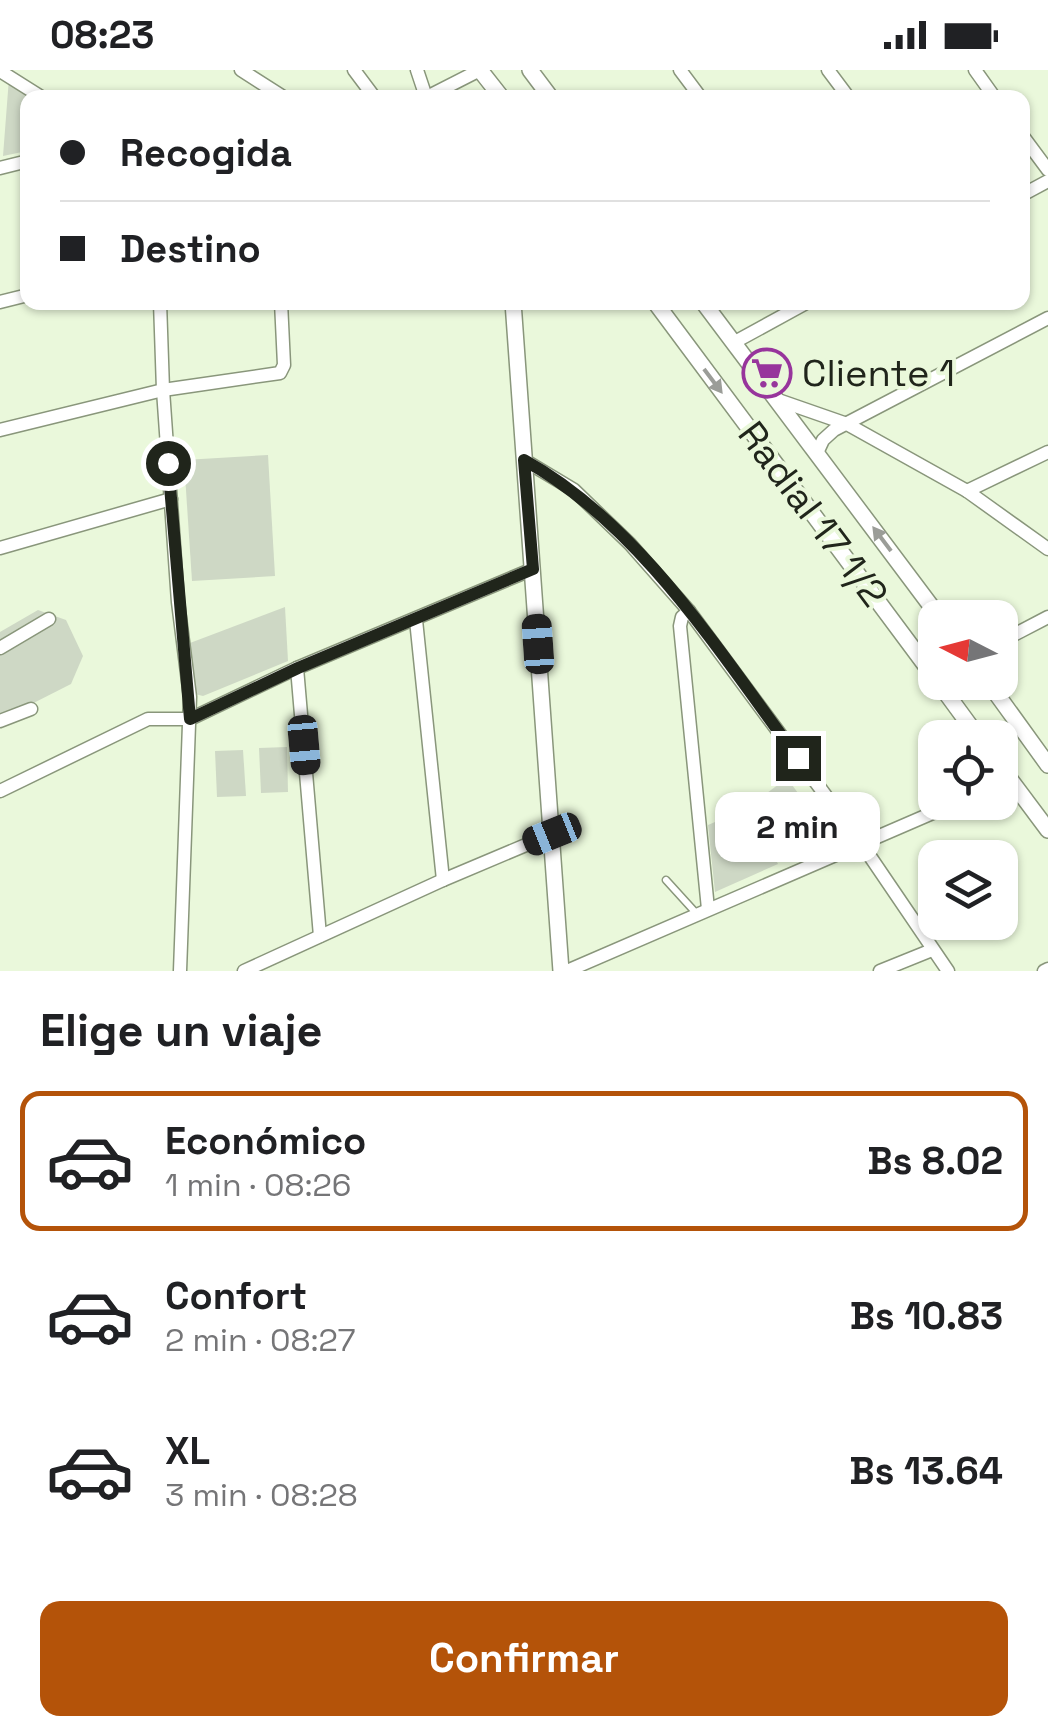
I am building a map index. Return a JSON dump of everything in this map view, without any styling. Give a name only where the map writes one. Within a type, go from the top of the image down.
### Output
[{"type":"street","points":[[240,70],[272,90]]},
{"type":"street","points":[[440,90],[480,70],[496,90]]},
{"type":"street","points":[[0,71],[31,90]]},
{"type":"street","points":[[1030,146],[1048,170]]},
{"type":"street","points":[[160,310],[163,390],[190,719],[180,971]]},
{"type":"street","points":[[0,430],[163,390],[280,373],[284,365],[281,310]]},
{"type":"street","points":[[514,310],[564,971],[919,820]]},
{"type":"street","name":"Radial 17 1/2","points":[[661,310],[918,650]]},
{"type":"street","name":"Radial 17 1/2","points":[[710,310],[927,600]]},
{"type":"street","points":[[733,343],[793,310]]},
{"type":"street","points":[[817,453],[834,430],[1048,318]]},
{"type":"street","points":[[778,400],[847,424],[967,492],[1048,549]]},
{"type":"street","points":[[967,492],[1048,452]]},
{"type":"street","points":[[524,460],[574,490],[630,544],[689,611],[863,846],[948,971]]},
{"type":"street","points":[[0,548],[171,499]]},
{"type":"street","points":[[0,791],[148,719],[190,719],[298,668],[533,569]]},
{"type":"street","points":[[689,611],[682,616],[680,626],[702,911]]},
{"type":"street","points":[[1018,632],[1048,616]]},
{"type":"street","points":[[0,648],[49,619]]},
{"type":"street","points":[[416,620],[443,880]]},
{"type":"street","points":[[298,668],[320,936]]},
{"type":"street","points":[[1001,700],[1048,765]]},
{"type":"street","points":[[0,720],[31,709]]},
{"type":"street","points":[[1018,794],[1048,830]]},
{"type":"street","points":[[244,971],[552,834]]},
{"type":"street","points":[[880,971],[932,950]]},
{"type":"lane","points":[[666,880],[702,911]]},
{"type":"green space","points":[[9,78],[29,90],[20,90],[20,152],[3,156]]},
{"type":"green space","points":[[268,455],[275,576],[192,581],[184,460]]},
{"type":"green space","points":[[285,607],[288,661],[203,696],[195,694],[190,643]]},
{"type":"green space","points":[[38,610],[66,620],[83,656],[71,684],[0,720],[0,632]]},
{"type":"green space","points":[[287,747],[288,792],[261,793],[259,748]]},
{"type":"green space","points":[[243,750],[246,796],[217,797],[215,751]]},
{"type":"green space","points":[[787,778],[817,819],[788,840],[759,799]]},
{"type":"green space","points":[[750,807],[778,864],[715,892],[708,825]]},
{"type":"place","name":"Cliente 1","points":[[767,373]]},
{"type":"route","points":[[168,463],[190,719],[298,668],[533,569],[524,460],[574,490],[630,544],[689,611],[798,758]]}]
